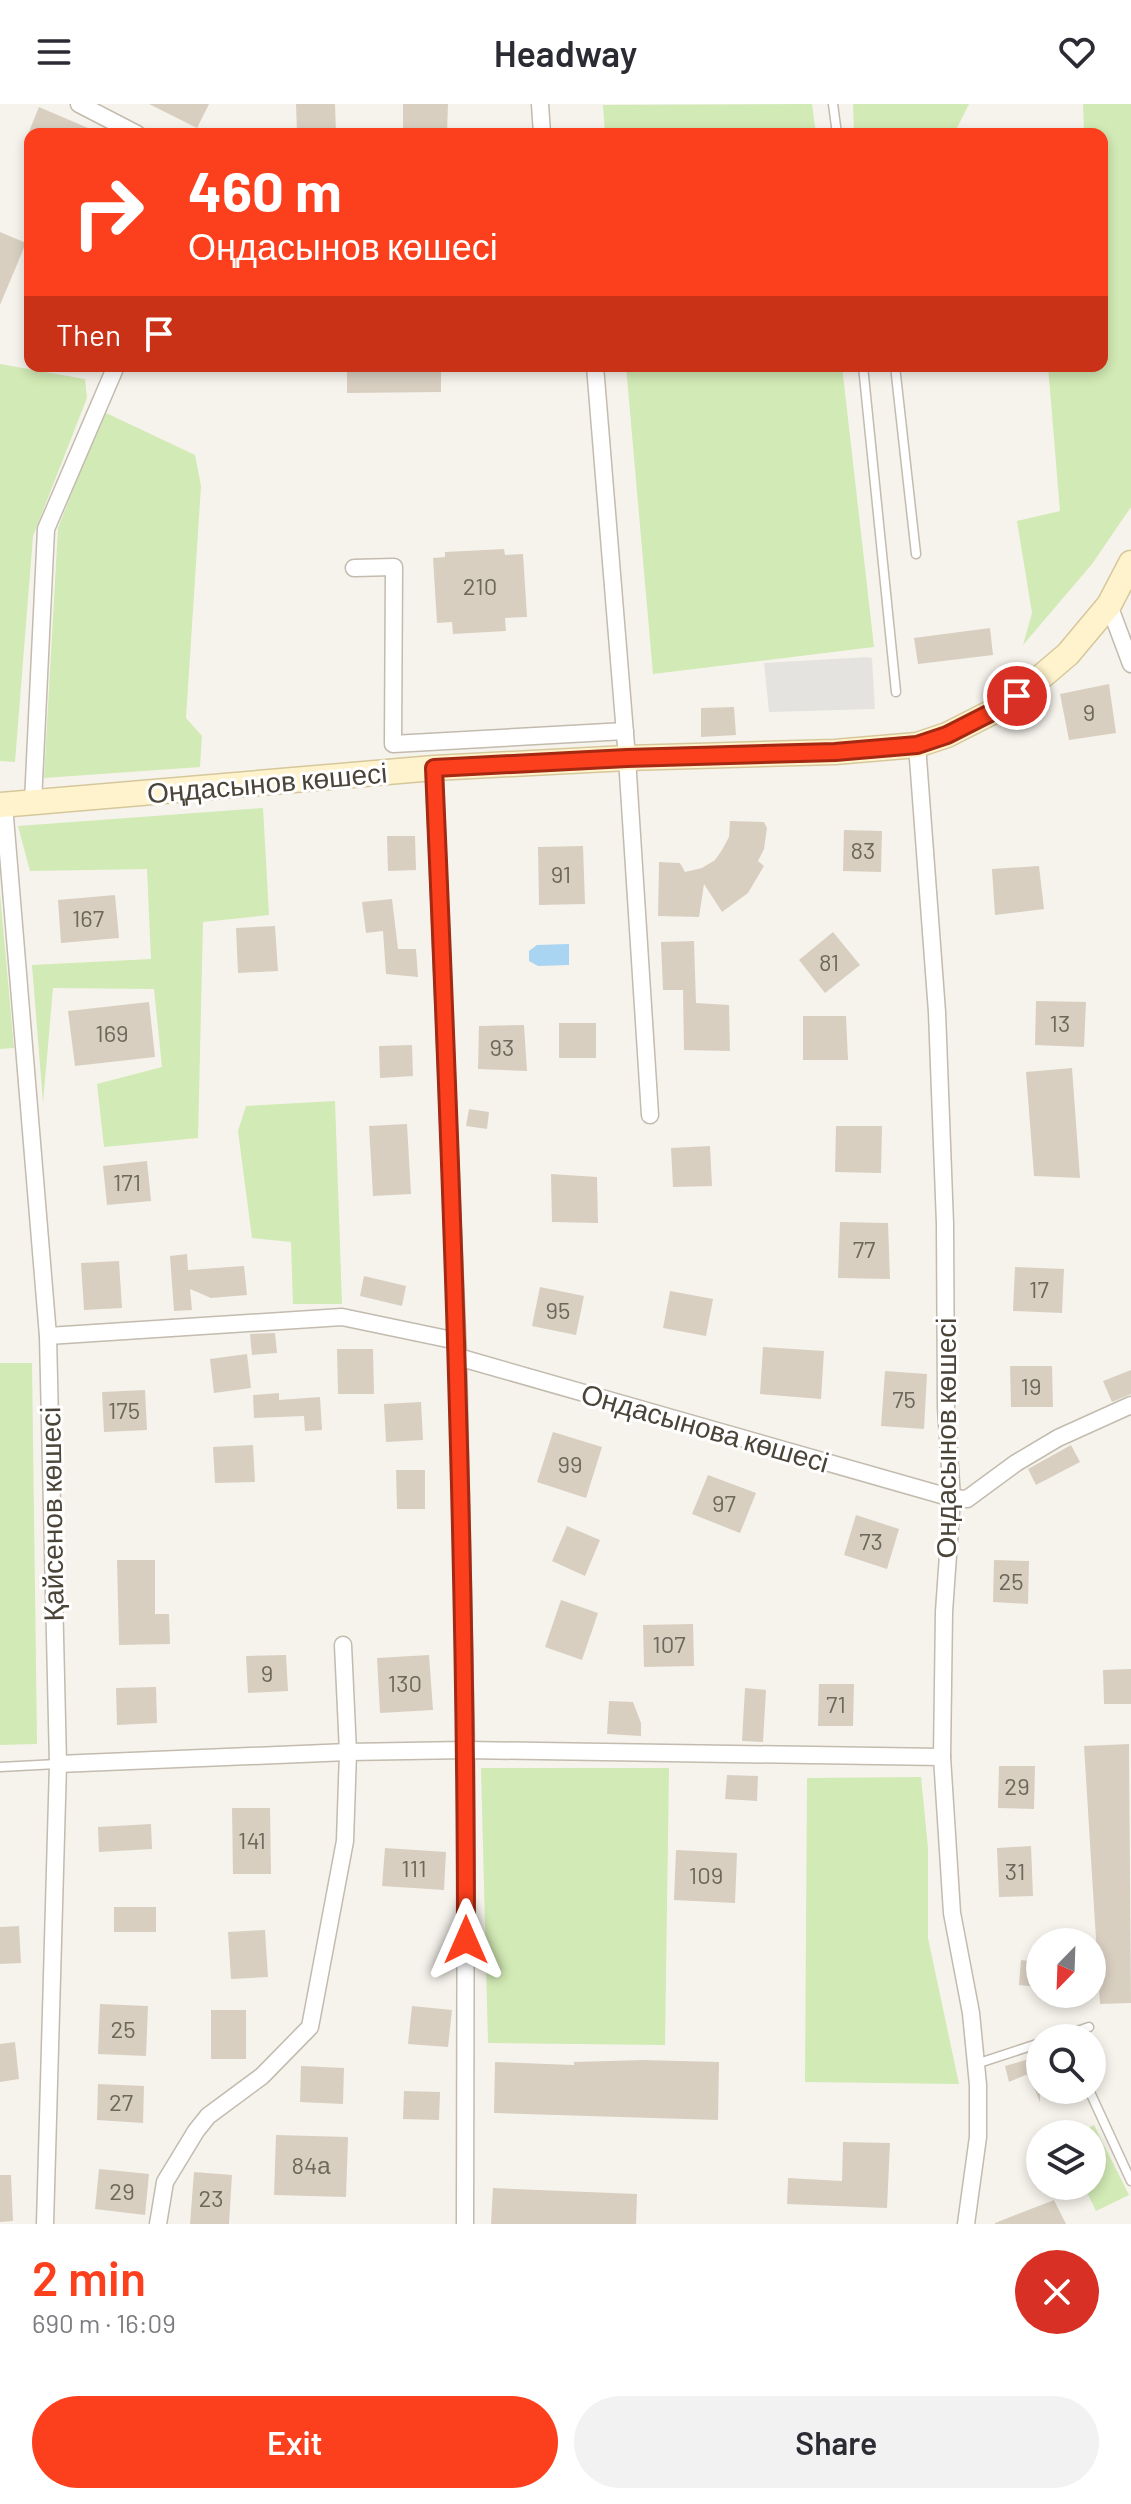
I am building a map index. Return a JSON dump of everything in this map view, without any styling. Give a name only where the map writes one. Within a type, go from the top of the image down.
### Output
[{"type":"street","points":[[79,104],[125,128]]},
{"type":"street","points":[[540,104],[542,128]]},
{"type":"street","points":[[33,802],[46,529],[113,372]]},
{"type":"street","points":[[595,372],[627,758],[650,1115]]},
{"type":"street","name":"Оңдасынов көшесі","points":[[2,805],[434,768],[835,752],[917,745],[947,735],[1000,708],[1068,654],[1109,605],[1131,563]]},
{"type":"street","points":[[354,568],[394,567],[393,744],[625,731]]},
{"type":"street","points":[[1109,605],[1131,664]]},
{"type":"street","name":"Ондасынов көшесі","points":[[917,745],[930,885],[937,1012],[945,1224],[946,1408],[952,1498],[944,1612],[942,1757],[952,1913],[971,2013],[976,2064],[978,2137],[966,2224]]},
{"type":"street","points":[[434,768],[458,1349],[466,1750],[465,2224]]},
{"type":"street","name":"Қайсенов көшесі","points":[[2,805],[48,1336],[58,1764],[45,2224]]},
{"type":"street","name":"Ондасынова көшесі","points":[[48,1336],[342,1317],[952,1498]]},
{"type":"street","points":[[952,1498],[967,1499],[1016,1463],[1058,1438],[1131,1405]]},
{"type":"street","points":[[158,2224],[165,2182],[196,2131],[208,2116],[262,2076],[310,2027],[345,1841],[348,1752],[343,1645]]},
{"type":"street","points":[[58,1764],[466,1750],[942,1757]]},
{"type":"lane","points":[[833,104],[836,128]]},
{"type":"lane","points":[[864,372],[896,692]]},
{"type":"lane","points":[[896,372],[916,554]]},
{"type":"lane","points":[[0,1767],[58,1764]]},
{"type":"lane","points":[[976,2064],[1026,2048]]},
{"type":"lane","points":[[1095,2104],[1131,2181]]},
{"type":"green space","points":[[812,104],[815,128],[605,128],[603,105]]},
{"type":"green space","points":[[853,104],[969,104],[957,128],[854,128]]},
{"type":"green space","points":[[1083,104],[1131,104],[1131,507],[1092,564],[1023,645],[1032,613],[1017,521],[1060,511],[1048,372],[1108,372],[1108,128],[1084,128]]},
{"type":"green space","points":[[0,364],[24,368],[24,372],[45,372],[85,379],[87,398],[33,536],[15,762],[0,761]]},
{"type":"green space","points":[[627,372],[843,372],[874,647],[653,674]]},
{"type":"green space","points":[[104,412],[195,455],[201,486],[186,718],[202,736],[200,767],[44,778],[58,528]]},
{"type":"green space","points":[[263,808],[269,915],[203,922],[198,1138],[104,1147],[97,1084],[162,1067],[154,989],[53,988],[43,1103],[32,965],[151,959],[147,869],[30,871],[18,826]]},
{"type":"green space","points":[[0,893],[14,1048],[0,1049]]},
{"type":"green space","points":[[335,1101],[342,1304],[293,1304],[291,1242],[252,1238],[238,1131],[246,1106]]},
{"type":"green space","points":[[0,1363],[32,1363],[37,1744],[0,1745]]},
{"type":"green space","points":[[481,1768],[669,1768],[665,2045],[488,2043]]},
{"type":"green space","points":[[921,1777],[928,1848],[928,1938],[959,2084],[805,2082],[807,1778]]},
{"type":"green space","points":[[1106,2149],[1129,2195],[1096,2211],[1091,2200],[1106,2200]]},
{"type":"shaded area","points":[[872,658],[875,709],[769,712],[764,663]]},
{"type":"water","points":[[569,944],[569,965],[538,966],[529,961],[529,951],[537,945]]},
{"type":"building","points":[[149,104],[209,104],[197,128]]},
{"type":"building","points":[[296,104],[335,104],[336,128],[297,128]]},
{"type":"building","points":[[403,104],[448,104],[447,128],[403,128]]},
{"type":"building","points":[[39,107],[88,128],[30,128]]},
{"type":"building","points":[[0,232],[24,242],[24,248],[0,305]]},
{"type":"building","points":[[347,372],[441,372],[441,392],[347,393]]},
{"type":"building","points":[[504,549],[505,555],[523,554],[527,617],[505,618],[506,631],[453,634],[452,622],[437,623],[433,558],[445,557],[445,552]]},
{"type":"building","points":[[990,628],[993,655],[918,664],[914,638]]},
{"type":"building","points":[[1109,684],[1116,733],[1069,740],[1060,694]]},
{"type":"building","points":[[734,707],[736,735],[701,737],[701,708]]},
{"type":"building","points":[[730,821],[764,822],[767,828],[764,849],[758,861],[764,866],[748,893],[722,912],[704,884],[699,917],[658,916],[659,862],[680,863],[685,872],[702,868],[715,860],[722,850],[729,837]]},
{"type":"building","points":[[844,830],[882,831],[881,872],[843,871]]},
{"type":"building","points":[[387,836],[415,836],[416,870],[388,871]]},
{"type":"building","points":[[583,846],[585,904],[539,905],[538,847]]},
{"type":"building","points":[[1039,866],[1044,909],[995,915],[992,869]]},
{"type":"building","points":[[115,895],[119,938],[61,943],[58,900]]},
{"type":"building","points":[[392,899],[398,949],[416,949],[418,977],[386,974],[383,931],[366,933],[362,902]]},
{"type":"building","points":[[275,926],[278,971],[238,973],[236,928]]},
{"type":"building","points":[[833,932],[860,965],[825,993],[799,960]]},
{"type":"building","points":[[694,941],[696,1003],[729,1005],[730,1051],[684,1050],[683,990],[663,990],[661,942]]},
{"type":"building","points":[[1036,1001],[1086,1002],[1084,1047],[1035,1045]]},
{"type":"building","points":[[149,1002],[155,1057],[75,1066],[68,1011]]},
{"type":"building","points":[[803,1016],[846,1016],[848,1060],[803,1060]]},
{"type":"building","points":[[559,1023],[596,1023],[596,1058],[559,1058]]},
{"type":"building","points":[[524,1025],[527,1071],[478,1069],[479,1026]]},
{"type":"building","points":[[412,1045],[413,1076],[380,1078],[379,1046]]},
{"type":"building","points":[[1072,1068],[1080,1178],[1034,1176],[1026,1072]]},
{"type":"building","points":[[469,1109],[489,1112],[487,1129],[466,1126]]},
{"type":"building","points":[[407,1124],[411,1194],[373,1196],[369,1126]]},
{"type":"building","points":[[836,1126],[882,1126],[881,1173],[835,1172]]},
{"type":"building","points":[[710,1146],[712,1186],[673,1187],[671,1148]]},
{"type":"building","points":[[147,1161],[151,1201],[107,1205],[103,1166]]},
{"type":"building","points":[[551,1174],[597,1177],[598,1223],[552,1222]]},
{"type":"building","points":[[840,1222],[888,1223],[890,1279],[838,1278]]},
{"type":"building","points":[[187,1254],[188,1270],[244,1266],[247,1295],[211,1298],[190,1289],[192,1310],[174,1311],[170,1256]]},
{"type":"building","points":[[119,1261],[122,1308],[84,1310],[81,1263]]},
{"type":"building","points":[[1015,1267],[1064,1269],[1062,1313],[1013,1311]]},
{"type":"building","points":[[364,1276],[406,1286],[402,1306],[360,1296]]},
{"type":"building","points":[[540,1287],[584,1296],[576,1335],[532,1326]]},
{"type":"building","points":[[670,1291],[713,1299],[706,1336],[663,1328]]},
{"type":"building","points":[[275,1333],[277,1353],[252,1355],[250,1334]]},
{"type":"building","points":[[763,1347],[824,1351],[821,1399],[760,1394]]},
{"type":"building","points":[[337,1349],[373,1349],[374,1394],[338,1394]]},
{"type":"building","points":[[247,1354],[251,1388],[214,1393],[210,1359]]},
{"type":"building","points":[[1010,1366],[1052,1366],[1053,1407],[1011,1407]]},
{"type":"building","points":[[1131,1370],[1131,1394],[1112,1402],[1103,1381]]},
{"type":"building","points":[[885,1371],[927,1374],[924,1429],[881,1426]]},
{"type":"building","points":[[145,1390],[147,1430],[104,1432],[102,1392]]},
{"type":"building","points":[[279,1393],[279,1400],[320,1397],[322,1430],[305,1431],[304,1416],[254,1418],[253,1395]]},
{"type":"building","points":[[421,1402],[423,1440],[386,1442],[384,1404]]},
{"type":"building","points":[[553,1432],[602,1447],[586,1498],[537,1482]]},
{"type":"building","points":[[253,1445],[255,1482],[215,1483],[213,1447]]},
{"type":"building","points":[[1071,1445],[1080,1462],[1036,1485],[1028,1469]]},
{"type":"building","points":[[396,1470],[425,1470],[425,1509],[397,1509]]},
{"type":"building","points":[[708,1475],[756,1493],[740,1533],[692,1514]]},
{"type":"building","points":[[856,1515],[899,1529],[887,1569],[844,1555]]},
{"type":"building","points":[[567,1526],[600,1540],[585,1576],[552,1561]]},
{"type":"building","points":[[117,1560],[155,1560],[155,1614],[169,1614],[170,1644],[119,1645]]},
{"type":"building","points":[[994,1560],[1029,1561],[1028,1604],[993,1602]]},
{"type":"building","points":[[561,1600],[598,1613],[582,1660],[545,1647]]},
{"type":"building","points":[[693,1624],[694,1666],[644,1667],[643,1625]]},
{"type":"building","points":[[286,1655],[288,1691],[248,1693],[246,1656]]},
{"type":"building","points":[[429,1655],[433,1710],[380,1713],[377,1658]]},
{"type":"building","points":[[1131,1669],[1131,1704],[1104,1704],[1103,1670]]},
{"type":"building","points":[[819,1684],[854,1684],[853,1726],[818,1726]]},
{"type":"building","points":[[156,1687],[157,1723],[117,1725],[116,1688]]},
{"type":"building","points":[[745,1688],[766,1690],[763,1742],[742,1741]]},
{"type":"building","points":[[609,1701],[633,1702],[641,1723],[641,1736],[607,1734]]},
{"type":"building","points":[[1129,1744],[1131,2003],[1106,2004],[1106,1928],[1095,1928],[1084,1746]]},
{"type":"building","points":[[999,1766],[1035,1766],[1034,1809],[998,1808]]},
{"type":"building","points":[[727,1775],[758,1776],[757,1801],[725,1799]]},
{"type":"building","points":[[232,1808],[270,1808],[271,1874],[233,1874]]},
{"type":"building","points":[[151,1824],[152,1849],[99,1852],[98,1827]]},
{"type":"building","points":[[1031,1846],[1033,1896],[999,1897],[997,1848]]},
{"type":"building","points":[[385,1848],[446,1852],[444,1890],[382,1886]]},
{"type":"building","points":[[676,1850],[737,1853],[735,1903],[674,1900]]},
{"type":"building","points":[[114,1907],[156,1907],[156,1932],[114,1932]]},
{"type":"building","points":[[19,1926],[21,1963],[0,1964],[0,1927]]},
{"type":"building","points":[[265,1930],[268,1977],[231,1979],[228,1932]]},
{"type":"building","points":[[1021,1960],[1026,1961],[1026,1986],[1019,1985]]},
{"type":"building","points":[[100,2004],[148,2006],[146,2056],[98,2054]]},
{"type":"building","points":[[412,2006],[452,2010],[448,2047],[408,2044]]},
{"type":"building","points":[[211,2010],[246,2010],[246,2059],[211,2059]]},
{"type":"building","points":[[15,2042],[19,2079],[0,2082],[0,2044]]},
{"type":"building","points":[[1026,2060],[1026,2075],[1009,2082],[1005,2066]]},
{"type":"building","points":[[495,2062],[574,2065],[574,2062],[719,2062],[718,2120],[494,2113]]},
{"type":"building","points":[[301,2066],[344,2068],[343,2104],[300,2102]]},
{"type":"building","points":[[98,2084],[144,2086],[143,2123],[97,2120]]},
{"type":"building","points":[[404,2091],[440,2092],[439,2120],[403,2119]]},
{"type":"building","points":[[276,2135],[348,2137],[346,2197],[274,2195]]},
{"type":"building","points":[[843,2142],[890,2143],[887,2208],[787,2204],[788,2178],[842,2181]]},
{"type":"building","points":[[99,2169],[149,2174],[145,2215],[95,2209]]},
{"type":"building","points":[[194,2172],[232,2175],[229,2224],[190,2224]]},
{"type":"building","points":[[0,2175],[11,2175],[13,2221],[0,2222]]},
{"type":"building","points":[[493,2188],[637,2194],[636,2224],[491,2224]]},
{"type":"building","points":[[1054,2200],[1066,2224],[995,2224]]},
{"type":"route","points":[[466,1940],[466,1750],[458,1357],[434,768],[835,752],[917,745],[947,735],[1017,696]]}]
